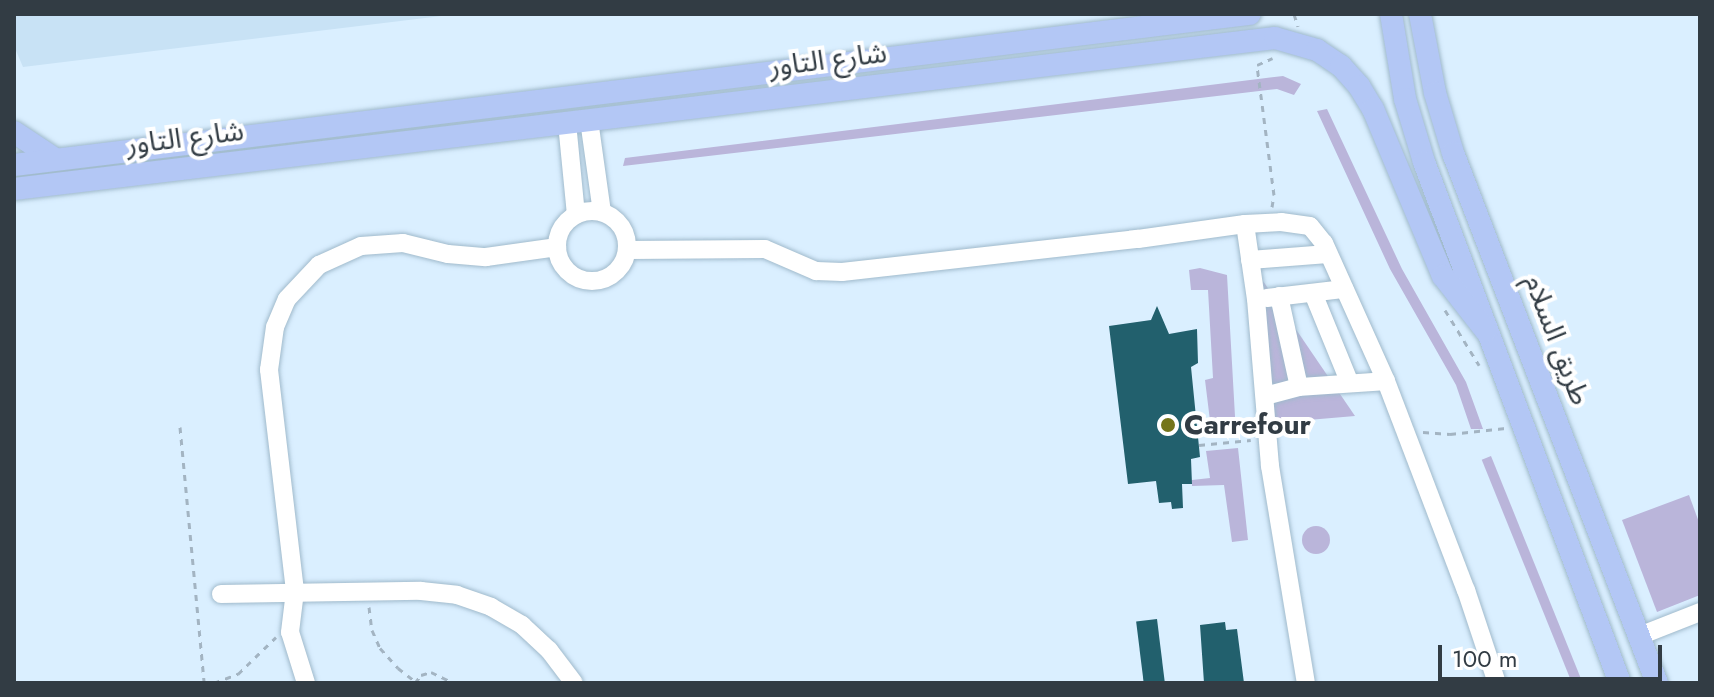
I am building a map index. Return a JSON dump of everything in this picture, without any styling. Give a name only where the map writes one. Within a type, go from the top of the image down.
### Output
[{"type":"main road","name":"شارع التاور","points":[[14,165],[1250,14]]},
{"type":"main road","points":[[1391,14],[1398,67],[1414,131],[1486,331],[1620,683]]},
{"type":"main road","name":"طريق السلام","points":[[1420,14],[1435,93],[1453,153],[1657,683]]},
{"type":"main road","points":[[1216,18],[1219,43]]},
{"type":"main road","name":"شارع التاور","points":[[14,189],[1275,38],[1304,45],[1341,66],[1367,97],[1443,276],[1486,331]]},
{"type":"main road","points":[[354,123],[355,148]]},
{"type":"main road","points":[[14,132],[55,159]]},
{"type":"street","points":[[578,121],[602,212],[624,230],[628,250],[617,271],[597,281],[585,281],[565,269],[557,247],[562,228],[576,215],[602,212]]},
{"type":"street","points":[[576,215],[578,121]]},
{"type":"street","points":[[628,250],[765,249],[816,271],[842,272],[1245,224],[1270,222],[1310,226],[1328,254],[1386,381],[1466,590],[1497,683]]},
{"type":"street","points":[[1245,224],[1256,299],[1267,438],[1306,683]]},
{"type":"street","points":[[306,683],[290,632],[295,591],[273,410],[270,356],[280,312],[307,275],[332,257],[361,246],[390,242],[477,257],[557,247]]},
{"type":"street","points":[[1250,260],[1328,254]]},
{"type":"street","points":[[1256,299],[1344,289]]},
{"type":"street","points":[[1313,293],[1349,381]]},
{"type":"street","points":[[1279,296],[1299,387]]},
{"type":"street","points":[[1265,396],[1299,387],[1349,381],[1386,381]]},
{"type":"street","points":[[221,594],[439,592],[491,607],[536,637],[574,683]]},
{"type":"street","points":[[1639,636],[1700,612]]},
{"type":"path","points":[[1294,14],[1304,45]]},
{"type":"path","points":[[1270,222],[1274,195],[1257,65],[1274,58],[1275,38]]},
{"type":"path","points":[[1442,305],[1483,371]]},
{"type":"path","points":[[1435,433],[1492,432],[1510,427],[1506,416]]},
{"type":"path","points":[[180,427],[204,683]]},
{"type":"path","points":[[1199,445],[1267,438]]},
{"type":"path","points":[[371,591],[371,623],[380,648],[416,682],[431,672],[454,683]]},
{"type":"path","points":[[214,683],[238,674],[270,640],[290,632]]},
{"type":"shaded area","points":[[14,14],[458,14],[23,67],[14,46]]},
{"type":"shaded area","points":[[1283,76],[1301,84],[1294,95],[1277,89],[623,166],[625,158]]},
{"type":"shaded area","points":[[1327,109],[1402,269],[1466,382],[1483,429],[1471,429],[1456,385],[1390,269],[1317,111]]},
{"type":"shaded area","points":[[1200,268],[1227,275],[1236,434],[1212,437],[1205,380],[1213,378],[1208,290],[1191,290],[1189,270]]},
{"type":"shaded area","points":[[1263,281],[1355,416],[1273,423]]},
{"type":"shaded area","points":[[1238,448],[1248,540],[1232,542],[1224,485],[1192,486],[1192,480],[1210,478],[1206,451]]},
{"type":"shaded area","points":[[1491,456],[1582,682],[1572,683],[1482,460]]},
{"type":"shaded area","points":[[1689,495],[1700,525],[1700,595],[1657,612],[1622,520]]},
{"type":"shaded area","points":[[1316,526],[1326,530],[1330,540],[1326,550],[1316,554],[1306,550],[1302,540],[1306,530]]},
{"type":"building","points":[[1157,306],[1169,334],[1197,329],[1198,363],[1191,367],[1200,457],[1191,459],[1192,484],[1182,484],[1183,508],[1172,509],[1171,502],[1159,503],[1156,481],[1128,484],[1109,326],[1151,320]]},
{"type":"building","points":[[1157,619],[1165,683],[1144,683],[1136,622]]},
{"type":"building","points":[[1225,622],[1226,630],[1237,629],[1244,683],[1204,683],[1200,625]]},
{"type":"place","name":"Carrefour","points":[[1168,425]]}]
